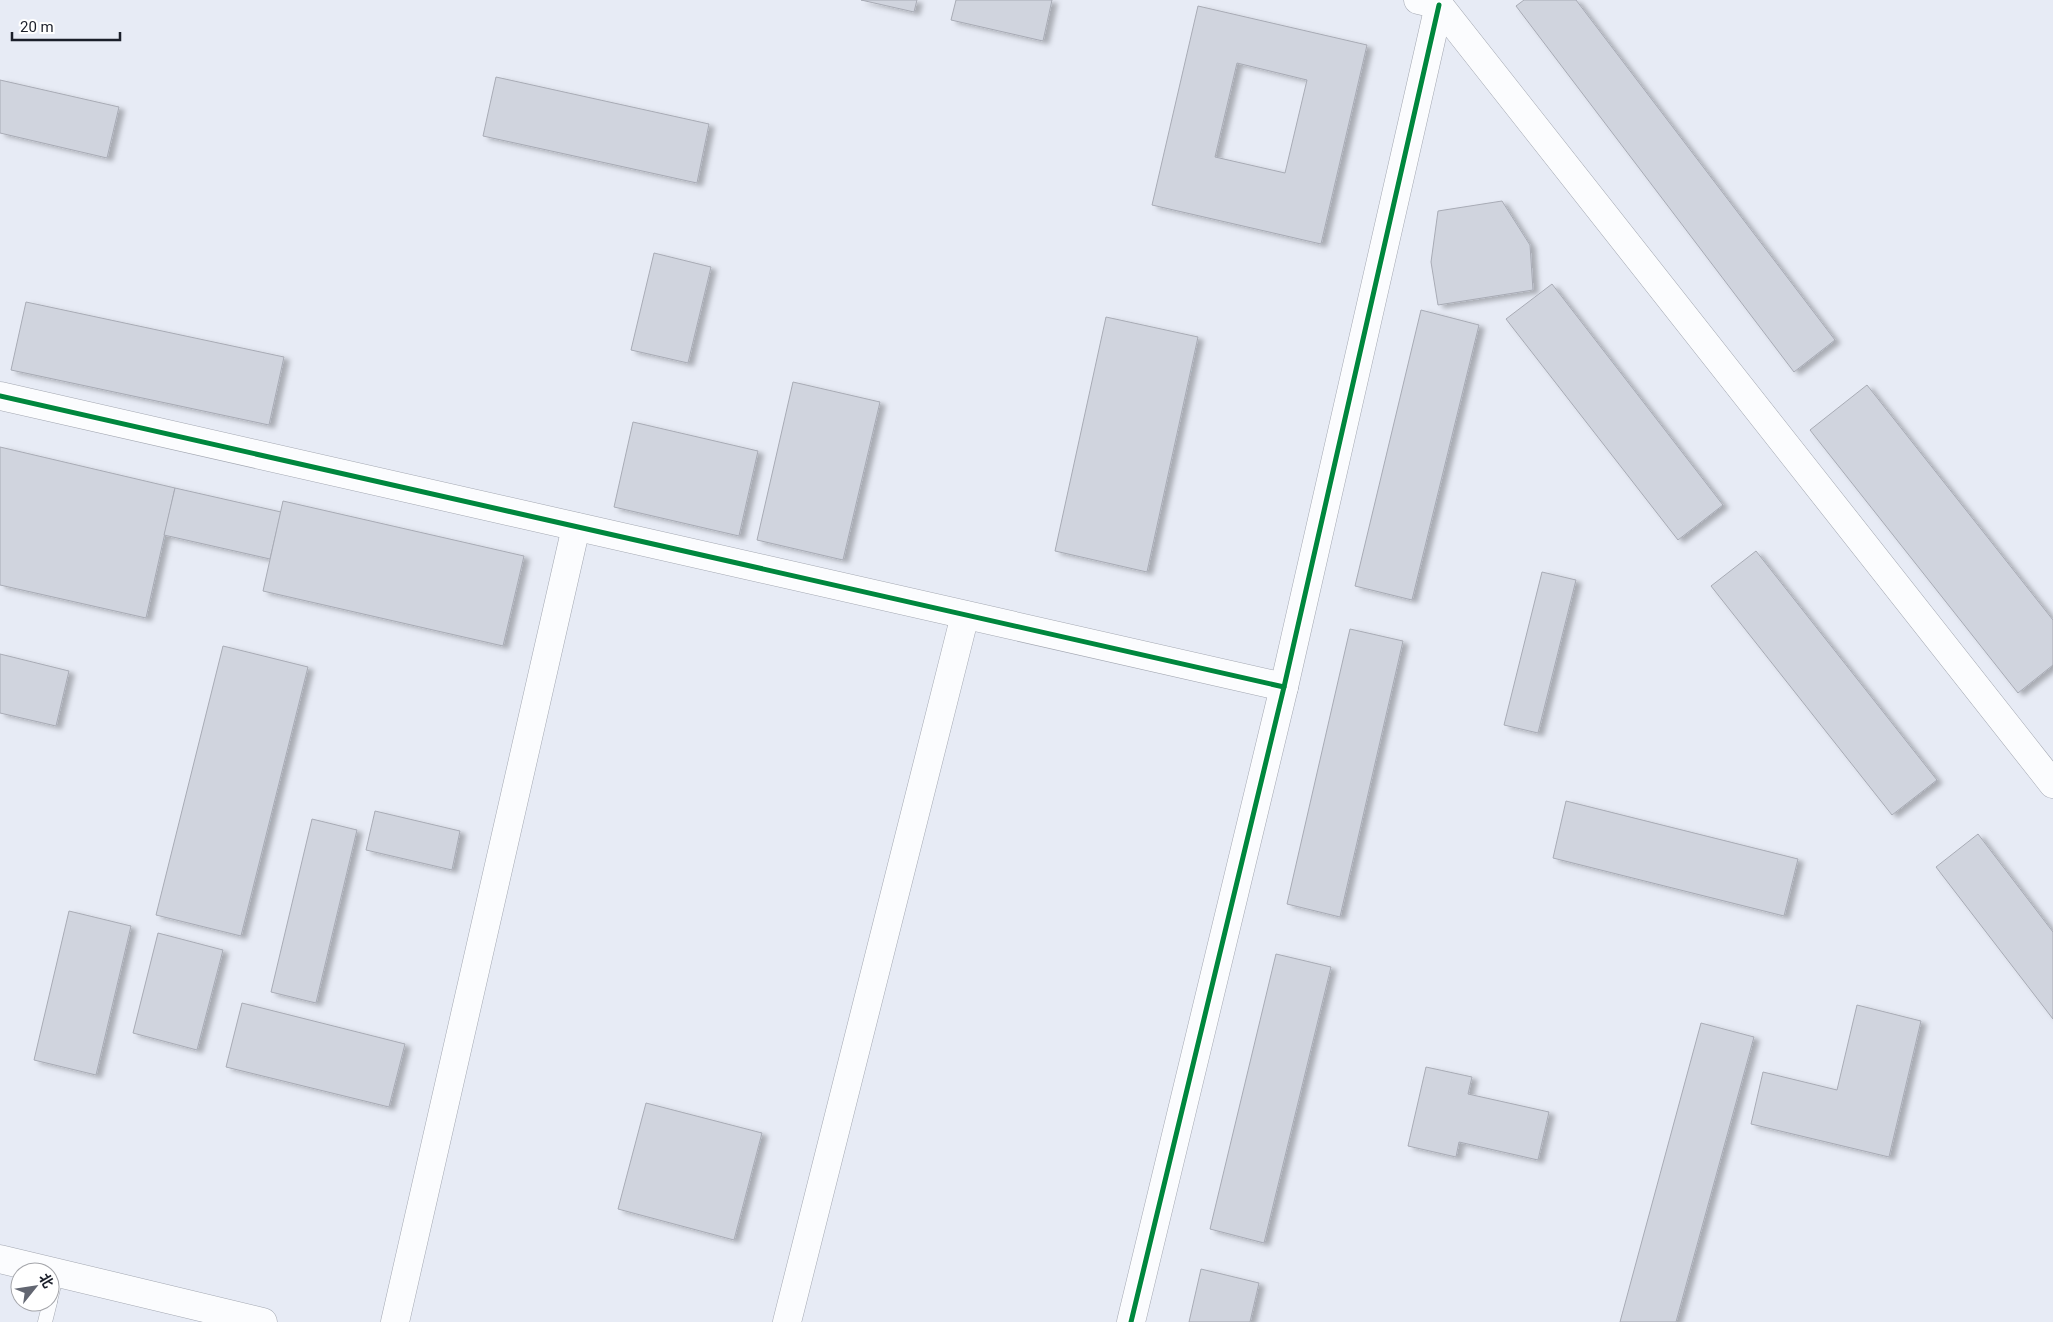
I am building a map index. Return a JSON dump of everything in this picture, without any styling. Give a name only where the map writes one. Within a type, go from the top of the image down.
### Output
[{"type":"street","points":[[1131,1322],[1284,687],[1428,2]]},
{"type":"street","points":[[1428,2],[2053,784]]},
{"type":"street","points":[[0,396],[1284,687]]},
{"type":"street","points":[[396,1322],[576,526]]},
{"type":"street","points":[[787,1322],[965,614]]},
{"type":"street","points":[[0,1259],[12,1262]]},
{"type":"street","points":[[60,1274],[263,1322]]},
{"type":"building","points":[[861,0],[917,0],[914,12]]},
{"type":"building","points":[[956,0],[1052,0],[1043,41],[951,20]]},
{"type":"building","points":[[1524,0],[1576,0],[1835,340],[1794,372],[1516,6]]},
{"type":"building","points":[[1198,6],[1367,45],[1321,244],[1152,205]],"holes":[[[1237,63],[1307,80],[1285,173],[1215,157]]]},
{"type":"building","points":[[496,77],[709,124],[697,183],[483,136]]},
{"type":"building","points":[[0,80],[119,107],[107,158],[0,133]]},
{"type":"building","points":[[1502,201],[1530,245],[1533,290],[1438,305],[1431,262],[1438,211]]},
{"type":"building","points":[[654,253],[711,267],[688,363],[631,350]]},
{"type":"building","points":[[1552,284],[1723,505],[1678,540],[1506,319]]},
{"type":"building","points":[[26,302],[284,357],[269,425],[11,370]]},
{"type":"building","points":[[1421,310],[1479,325],[1412,600],[1355,586]]},
{"type":"building","points":[[1106,317],[1198,337],[1147,572],[1055,551]]},
{"type":"building","points":[[793,382],[880,402],[843,560],[757,540]]},
{"type":"building","points":[[1867,385],[2053,620],[2053,665],[2018,693],[1810,430]]},
{"type":"building","points":[[633,422],[758,451],[739,536],[614,507]]},
{"type":"building","points":[[0,447],[175,488],[146,618],[0,585]]},
{"type":"building","points":[[175,488],[281,512],[270,559],[164,535]]},
{"type":"building","points":[[283,501],[524,556],[503,646],[263,591]]},
{"type":"building","points":[[1756,551],[1937,780],[1892,815],[1711,586]]},
{"type":"building","points":[[1542,572],[1576,580],[1538,733],[1504,725]]},
{"type":"building","points":[[1350,629],[1403,641],[1340,917],[1287,904]]},
{"type":"building","points":[[223,646],[308,667],[241,936],[156,915]]},
{"type":"building","points":[[0,654],[69,671],[56,726],[0,713]]},
{"type":"building","points":[[1566,801],[1798,859],[1784,916],[1553,858]]},
{"type":"building","points":[[375,811],[460,831],[452,870],[366,850]]},
{"type":"building","points":[[312,819],[357,830],[316,1003],[271,992]]},
{"type":"building","points":[[1978,834],[2053,932],[2053,1019],[1936,867]]},
{"type":"building","points":[[69,911],[131,926],[96,1075],[34,1060]]},
{"type":"building","points":[[158,933],[223,950],[197,1050],[133,1033]]},
{"type":"building","points":[[1276,954],[1331,967],[1264,1243],[1210,1229]]},
{"type":"building","points":[[242,1003],[405,1044],[389,1107],[226,1067]]},
{"type":"building","points":[[1857,1005],[1921,1021],[1889,1157],[1751,1124],[1763,1072],[1837,1090]]},
{"type":"building","points":[[1701,1023],[1754,1037],[1676,1322],[1620,1322]]},
{"type":"building","points":[[1426,1067],[1472,1077],[1468,1094],[1549,1112],[1538,1160],[1459,1142],[1456,1157],[1408,1146]]},
{"type":"building","points":[[646,1103],[762,1133],[734,1240],[618,1209]]},
{"type":"building","points":[[1201,1269],[1259,1283],[1250,1322],[1189,1322]]},
{"type":"cycle path","points":[[1131,1322],[1284,687],[1439,5]]},
{"type":"cycle path","points":[[0,396],[1284,687]]}]
